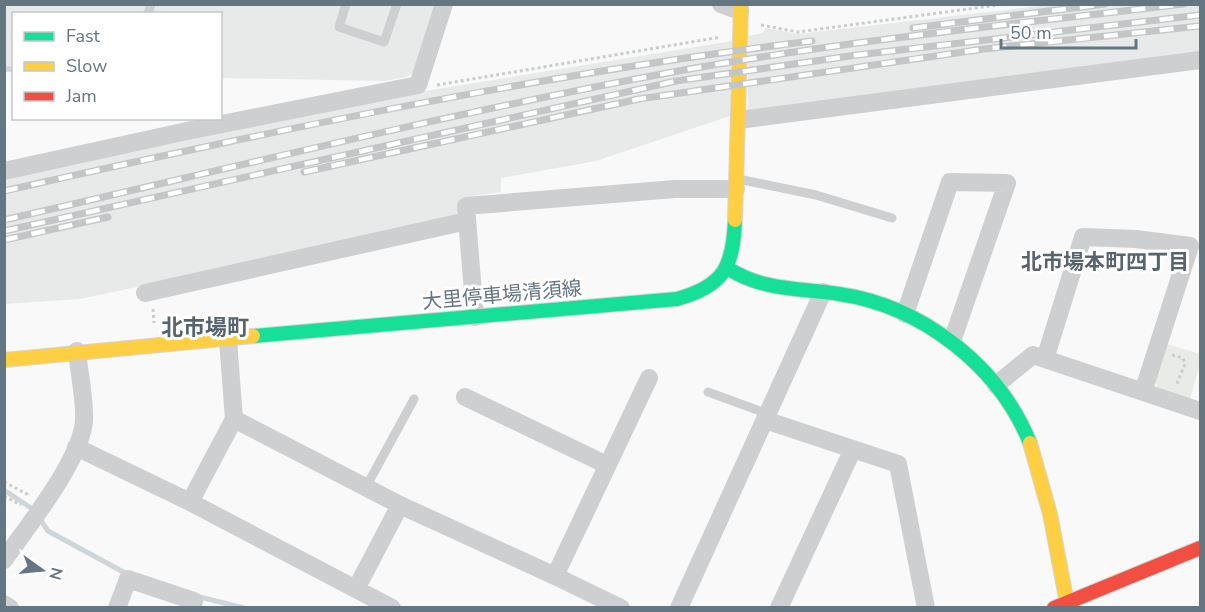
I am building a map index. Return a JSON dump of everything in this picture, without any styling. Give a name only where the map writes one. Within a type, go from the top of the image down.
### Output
[{"type":"main road","points":[[741,8],[734,246],[729,269],[752,282],[862,298],[905,314],[952,341],[996,385],[1016,412],[1029,440],[1047,502],[1063,606],[1200,548]]},
{"type":"main road","name":"大里停車場清須線","points":[[4,360],[77,351],[228,340],[677,299],[700,294],[715,285],[729,269]]},
{"type":"street","points":[[4,171],[187,131],[418,85],[444,4]]},
{"type":"street","points":[[721,4],[741,8]]},
{"type":"street","points":[[738,120],[1200,60]]},
{"type":"street","points":[[905,314],[950,182],[1007,183],[952,341]]},
{"type":"street","points":[[475,317],[466,206],[736,184]]},
{"type":"street","points":[[148,293],[467,221]]},
{"type":"street","points":[[1045,359],[1083,237],[1136,238],[1190,246],[1143,392]]},
{"type":"street","points":[[679,608],[823,292]]},
{"type":"street","points":[[190,502],[234,419],[228,340]]},
{"type":"street","points":[[4,560],[41,510],[76,447],[84,422],[77,351]]},
{"type":"street","points":[[996,385],[1033,355],[1200,411]]},
{"type":"street","points":[[555,576],[649,378]]},
{"type":"street","points":[[465,397],[607,465]]},
{"type":"street","points":[[766,417],[898,464],[926,608]]},
{"type":"street","points":[[234,419],[400,505],[621,608]]},
{"type":"street","points":[[76,447],[190,502],[392,608]]},
{"type":"street","points":[[779,608],[853,449]]},
{"type":"street","points":[[356,589],[400,505]]},
{"type":"street","points":[[117,608],[128,579],[194,601],[192,608]]},
{"type":"street","points":[[4,604],[9,608]]},
{"type":"lane","points":[[346,4],[339,27],[384,42],[397,4]]},
{"type":"lane","points":[[736,184],[816,195],[892,218]]},
{"type":"lane","points":[[708,392],[766,417]]},
{"type":"lane","points":[[366,487],[414,399]]},
{"type":"path","points":[[418,85],[430,87],[760,31],[761,24],[798,32],[1005,4]]},
{"type":"path","points":[[148,293],[156,345]]},
{"type":"path","points":[[1156,351],[1183,358],[1185,364],[1170,401]]},
{"type":"path","points":[[4,482],[41,510]]},
{"type":"shaded area","points":[[5,5],[436,5],[414,72],[407,77],[384,81],[222,78],[222,12],[12,12],[12,72],[5,72]]},
{"type":"shaded area","points":[[1049,5],[1200,5],[1200,51],[748,110],[748,36],[763,33],[765,28],[798,34]]},
{"type":"shaded area","points":[[732,41],[730,116],[596,161],[501,178],[501,192],[460,198],[459,219],[80,299],[5,304],[5,179],[382,98]]},
{"type":"shaded area","points":[[1167,344],[1200,354],[1200,364],[1190,399],[1158,389],[1155,381]]},
{"type":"waterway","points":[[4,69],[12,69]]},
{"type":"waterway","points":[[4,490],[34,510],[48,531],[127,574]]},
{"type":"waterway","points":[[196,596],[244,608]]},
{"type":"railway","points":[[913,28],[1105,4]]},
{"type":"railway","points":[[4,220],[405,127],[646,77],[847,44],[1184,4]]},
{"type":"railway","points":[[4,231],[676,81],[857,55],[1200,15]]},
{"type":"railway","points":[[304,172],[639,99],[984,49],[1200,26]]},
{"type":"railway","points":[[4,191],[306,126],[508,87],[710,54],[812,41]]},
{"type":"railway","points":[[4,240],[108,217]]},
{"type":"traffic: fast","points":[[253,336],[677,299],[706,288],[723,272],[732,250],[735,220]]},
{"type":"traffic: fast","points":[[729,269],[755,281],[782,288],[839,294],[870,301],[928,326],[978,365],[999,389],[1030,443]]},
{"type":"traffic: slow","points":[[735,220],[741,4]]},
{"type":"traffic: slow","points":[[4,360],[253,336]]},
{"type":"traffic: slow","points":[[1030,443],[1050,514],[1068,608]]},
{"type":"traffic: jam","points":[[1054,608],[1200,548]]},
{"type":"district","name":"北市場本町四丁目","points":[[1105,262]]},
{"type":"district","name":"北市場町","points":[[205,328]]}]
